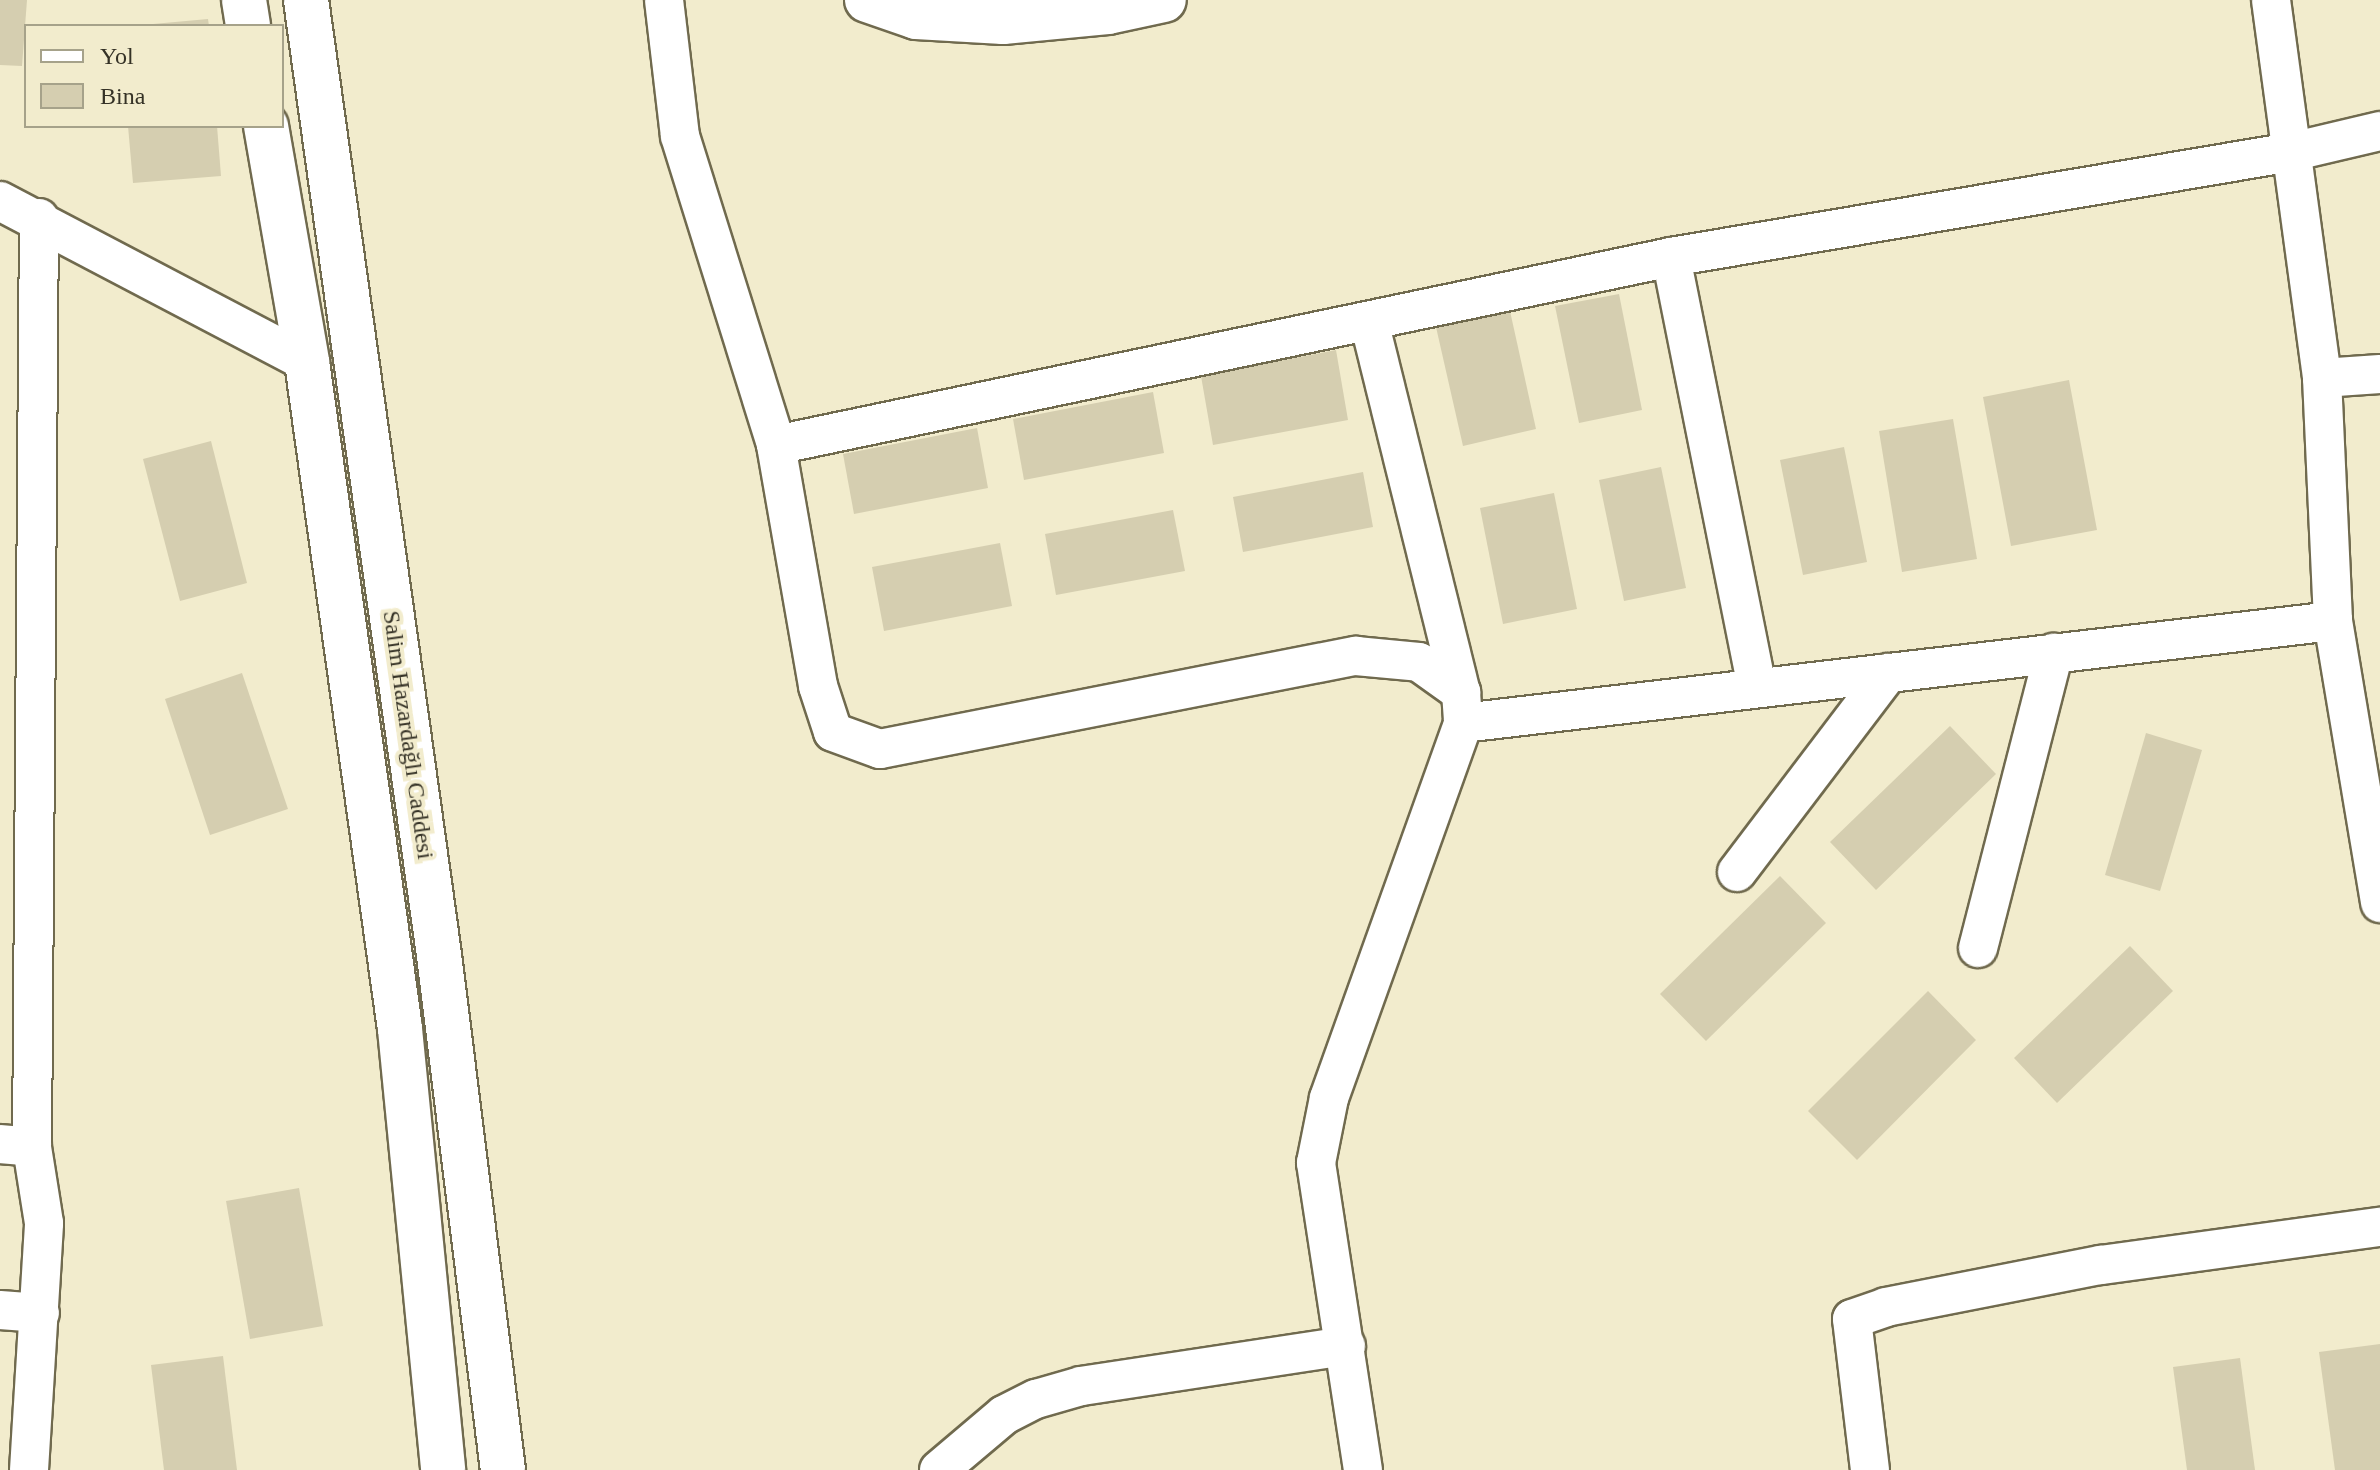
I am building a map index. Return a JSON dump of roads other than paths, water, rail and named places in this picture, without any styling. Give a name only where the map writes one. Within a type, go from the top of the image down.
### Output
[{"type":"main road","points":[[244,0],[248,24]]},
{"type":"main road","name":"Salim Hazardağlı Caddesi","points":[[306,0],[439,955],[503,1470]]},
{"type":"main road","points":[[867,0],[916,17],[1003,22],[1108,12],[1164,0]]},
{"type":"main road","name":"Salim Hazardağlı Caddesi","points":[[266,128],[307,362],[400,1029],[443,1470]]},
{"type":"street","points":[[664,0],[680,136],[776,445],[818,686],[833,732],[856,741],[880,749],[1356,656],[1419,662],[1462,707],[1757,688],[2333,621]]},
{"type":"street","points":[[2271,0],[2322,378],[2333,621],[2380,903]]},
{"type":"street","points":[[776,445],[1671,257],[2291,152],[2380,131]]},
{"type":"street","points":[[0,201],[39,218],[307,362]]},
{"type":"street","points":[[29,1470],[44,1223],[16,1146],[39,218]]},
{"type":"street","points":[[1671,257],[1757,688]]},
{"type":"street","points":[[1363,1470],[1316,1163],[1329,1098],[1462,707],[1369,321]]},
{"type":"street","points":[[2322,378],[2380,374]]},
{"type":"street","points":[[1978,948],[2054,653]]},
{"type":"street","points":[[1737,872],[1888,673]]},
{"type":"street","points":[[1870,1470],[1852,1319],[1886,1307],[2101,1265],[2380,1227]]},
{"type":"street","points":[[0,1310],[40,1313]]},
{"type":"street","points":[[944,1468],[1004,1415],[1036,1399],[1081,1386],[1346,1346]]}]
